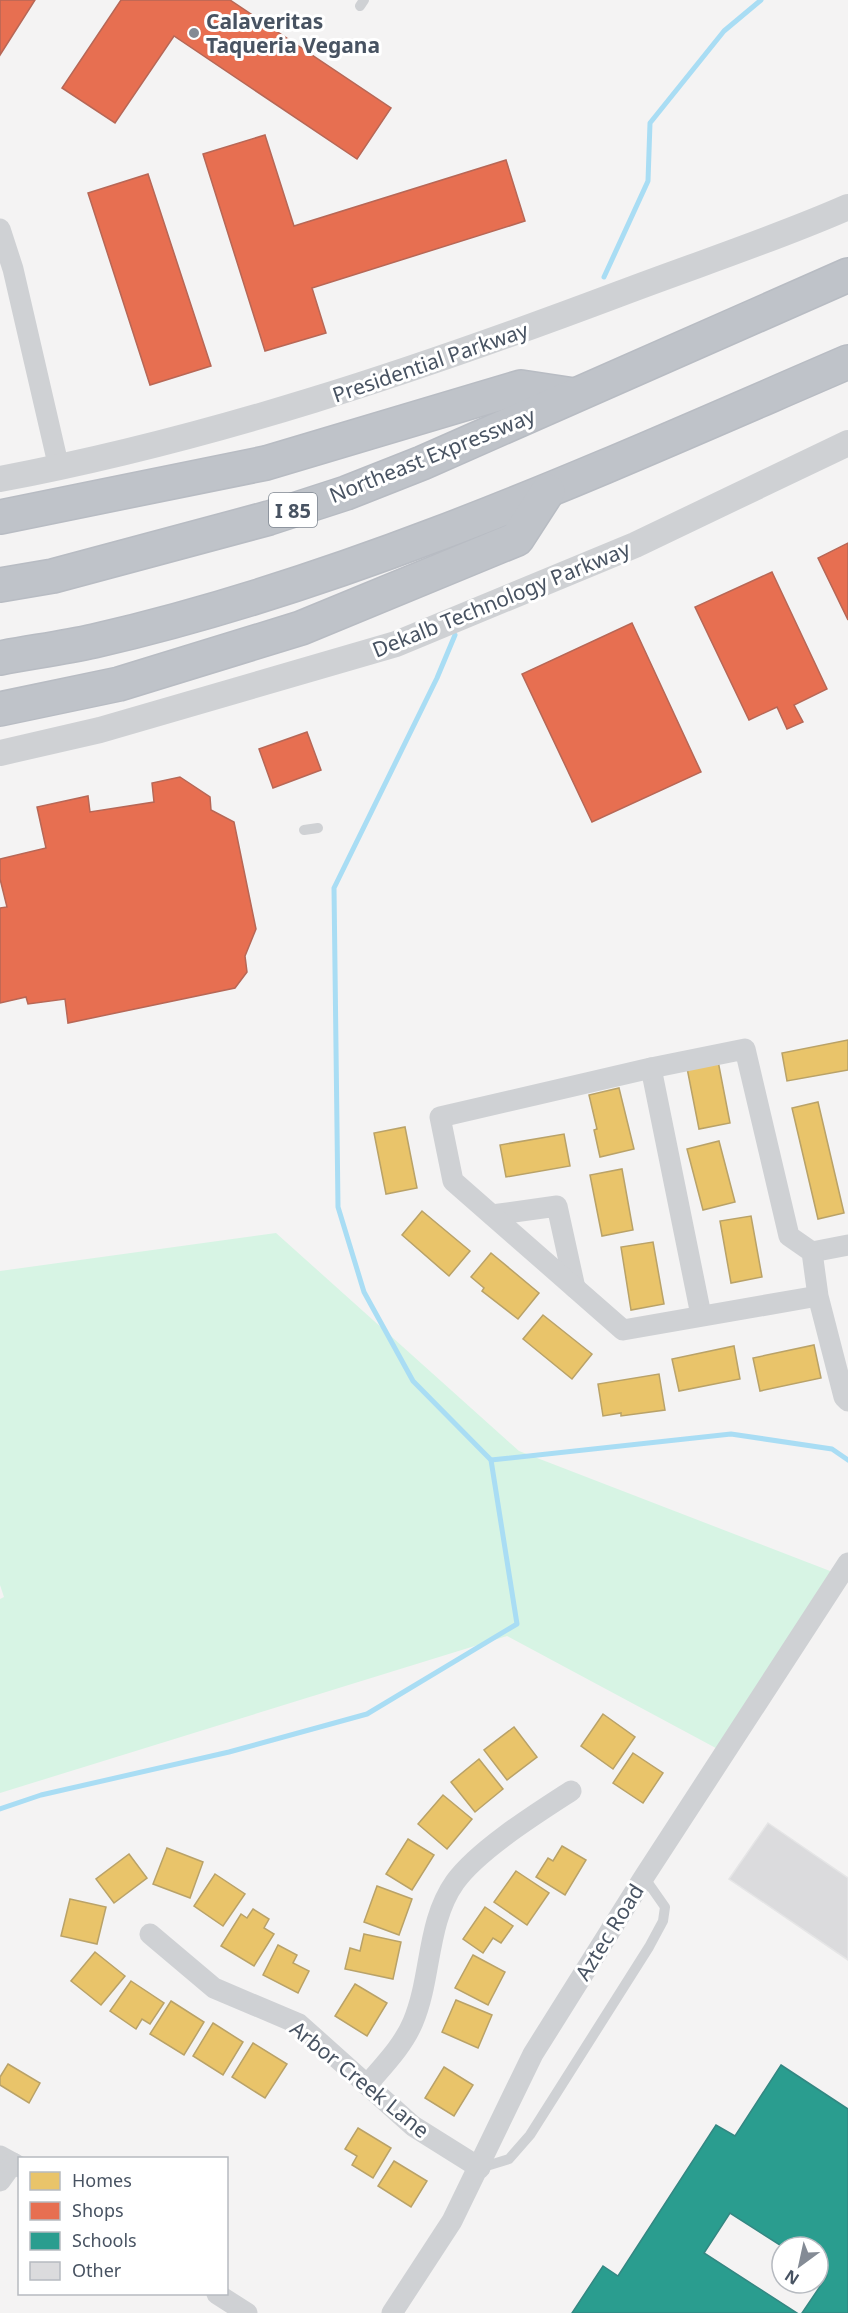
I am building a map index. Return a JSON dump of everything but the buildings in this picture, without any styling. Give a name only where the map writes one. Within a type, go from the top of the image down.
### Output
[{"type":"highway","name":"Northeast Expressway","points":[[0,585],[53,576],[269,518],[346,493],[422,463],[848,275]]},
{"type":"highway","points":[[0,658],[92,641],[195,615],[287,587],[548,491],[848,362]]},
{"type":"highway","points":[[0,518],[266,464],[448,411],[521,387],[574,395]]},
{"type":"highway","points":[[0,710],[119,684],[300,628],[517,539],[548,491]]},
{"type":"street","name":"Presidential Parkway","points":[[0,479],[59,468],[311,403],[582,308],[848,207]]},
{"type":"street","points":[[0,229],[13,269],[59,468]]},
{"type":"street","name":"Dekalb Technology Parkway","points":[[0,753],[100,730],[396,644],[635,545],[848,443]]},
{"type":"street","points":[[818,1296],[623,1330],[453,1181],[440,1117],[651,1068],[745,1049],[789,1236],[812,1252],[848,1245]]},
{"type":"street","points":[[651,1068],[701,1315]]},
{"type":"street","points":[[492,1215],[557,1206],[575,1288]]},
{"type":"street","points":[[812,1252],[818,1296],[843,1397],[848,1401]]},
{"type":"street","name":"Aztec Road","points":[[392,2313],[452,2221],[480,2168],[533,2054],[644,1877],[848,1563]]},
{"type":"street","points":[[367,2085],[392,2056],[413,2023],[440,1910],[456,1881],[483,1856],[571,1791]]},
{"type":"street","name":"Arbor Creek Lane","points":[[150,1934],[214,1988],[299,2024],[413,2126],[480,2168]]},
{"type":"street","points":[[0,2181],[11,2162]]},
{"type":"street","points":[[219,2295],[247,2313]]},
{"type":"lane","points":[[304,830],[318,828]]},
{"type":"lane","points":[[480,2168],[509,2159],[530,2135],[649,1947],[663,1921],[665,1907],[644,1877]]},
{"type":"green space","points":[[276,1233],[519,1451],[843,1576],[727,1754],[507,1636],[0,1793],[0,1599],[4,1597],[0,1585],[0,1271]]},
{"type":"waterway","points":[[604,277],[648,181],[650,123],[724,31],[761,0]]},
{"type":"waterway","points":[[0,1809],[41,1795],[229,1752],[367,1714],[517,1624],[491,1460],[413,1381],[364,1292],[338,1207],[334,888],[437,678],[455,635]]},
{"type":"waterway","points":[[491,1460],[731,1434],[832,1449],[848,1460]]},
{"type":"place","name":"Calaveritas Taqueria Vegana","points":[[194,33]]}]
